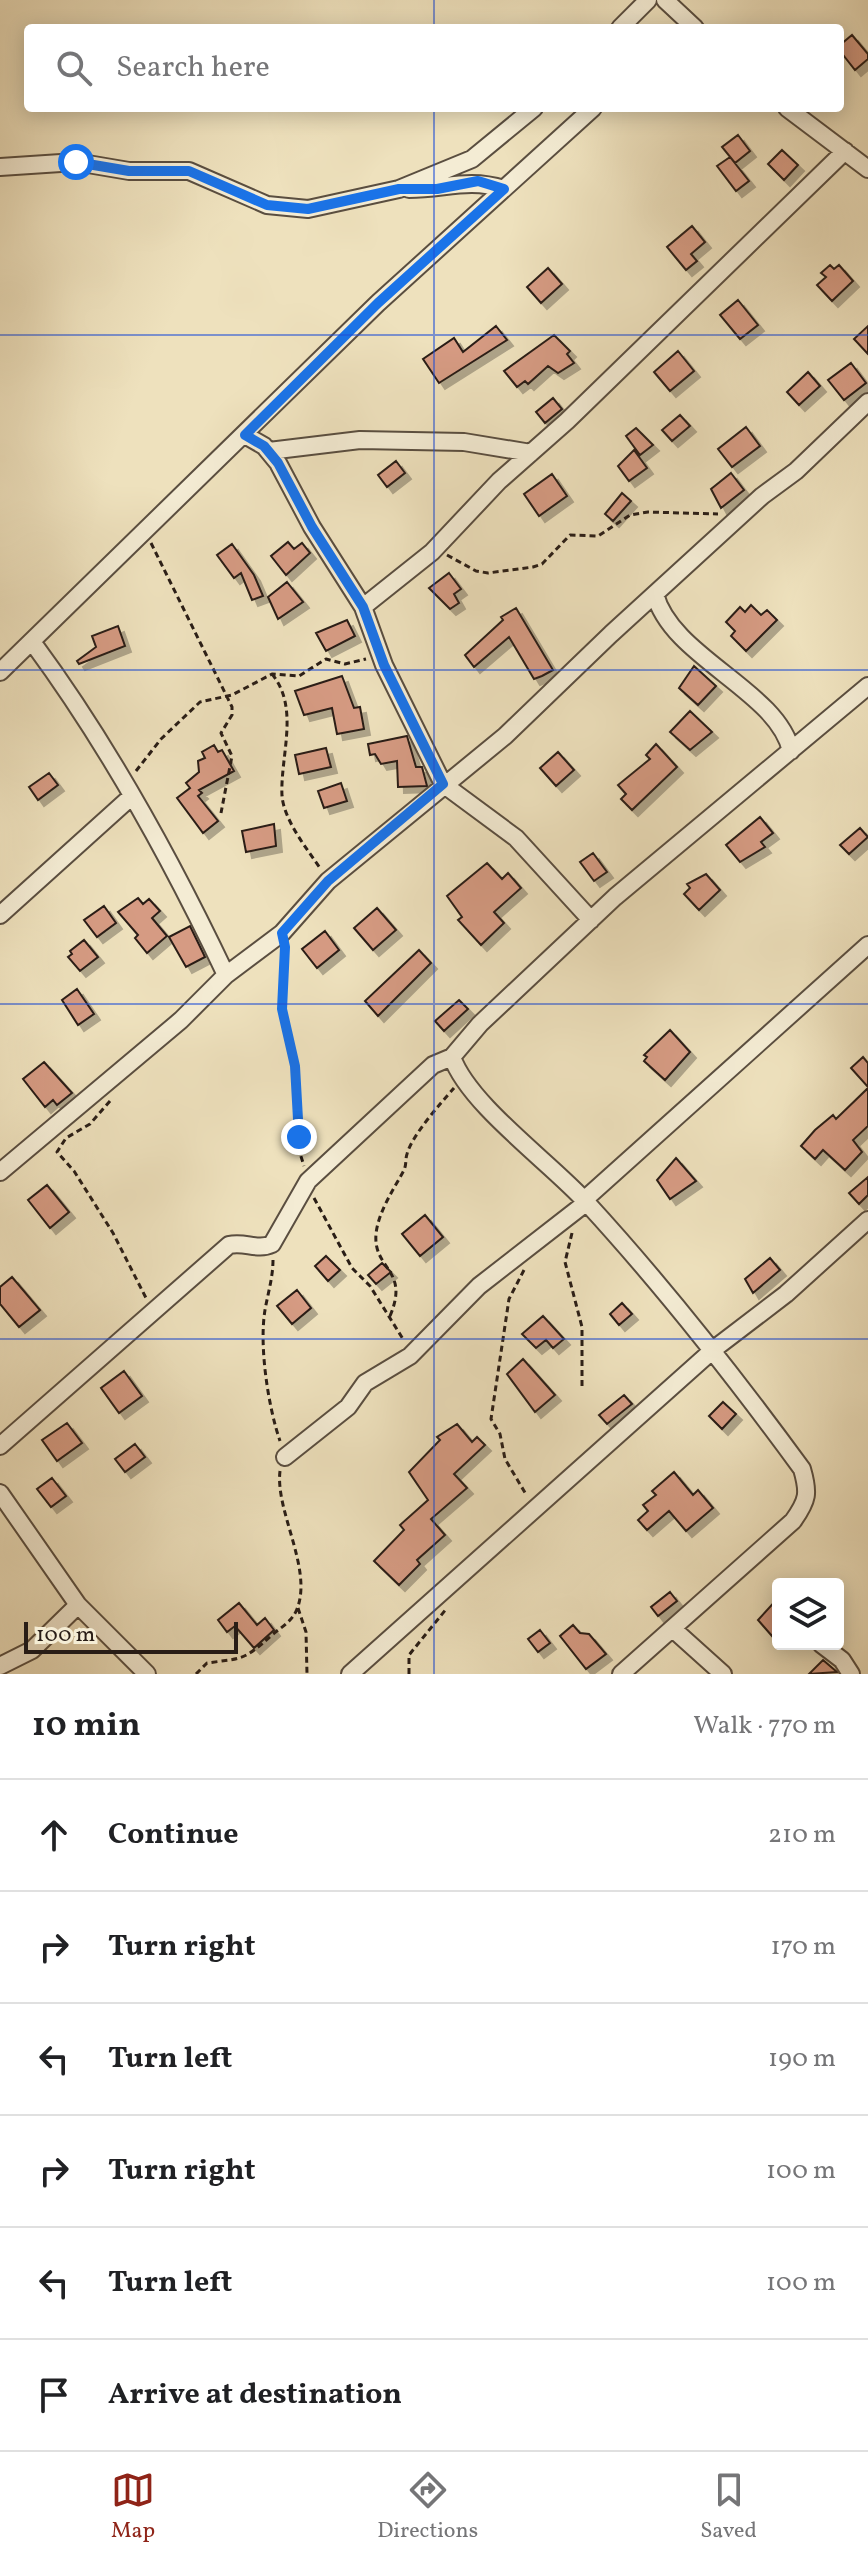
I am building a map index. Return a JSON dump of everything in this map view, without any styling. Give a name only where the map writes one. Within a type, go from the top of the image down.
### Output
[{"type":"street","points":[[624,24],[648,0]]},
{"type":"street","points":[[665,0],[691,24]]},
{"type":"street","points":[[0,167],[76,162],[129,171],[189,171],[267,205],[308,209],[399,189],[472,159],[529,112]]},
{"type":"street","points":[[0,672],[378,303],[589,112]]},
{"type":"street","points":[[792,112],[856,160]]},
{"type":"street","points":[[363,607],[432,552],[499,481],[868,146]]},
{"type":"street","points":[[399,189],[437,189],[478,181],[504,189]]},
{"type":"street","points":[[0,1172],[181,1020],[226,975],[282,933],[328,881],[505,736],[655,594],[796,471],[868,402]]},
{"type":"street","points":[[245,435],[269,451],[363,607],[381,656],[443,784],[516,838],[591,920]]},
{"type":"street","points":[[269,451],[360,440],[464,442],[531,453]]},
{"type":"street","points":[[655,594],[662,616],[672,629],[741,686],[785,734],[791,751]]},
{"type":"street","points":[[33,643],[66,688],[174,865],[226,975]]},
{"type":"street","points":[[0,1446],[229,1245],[240,1242],[260,1248],[272,1244],[308,1184],[433,1065],[452,1057],[480,1024],[591,920],[868,686]]},
{"type":"street","points":[[0,915],[129,792]]},
{"type":"street","points":[[285,1457],[348,1407],[365,1383],[410,1356],[479,1286],[582,1204],[868,945]]},
{"type":"street","points":[[452,1057],[462,1079],[582,1204],[714,1349],[802,1469],[808,1501],[793,1521],[621,1674]]},
{"type":"street","points":[[350,1674],[714,1349],[786,1294],[868,1220]]},
{"type":"street","points":[[0,1493],[78,1605],[147,1674]]},
{"type":"street","points":[[0,1666],[32,1650],[78,1605]]},
{"type":"street","points":[[673,1629],[723,1674]]},
{"type":"street","points":[[829,1650],[842,1660],[851,1674]]},
{"type":"path","points":[[432,552],[452,556],[476,571],[488,573],[542,564],[570,535],[598,536],[630,515],[648,512],[740,517]]},
{"type":"path","points":[[144,534],[155,548],[228,696],[232,715],[221,733],[232,756],[221,813]]},
{"type":"path","points":[[129,792],[154,747],[209,698],[228,696],[272,674],[299,676],[326,659],[345,664],[381,656]]},
{"type":"path","points":[[272,674],[284,695],[287,711],[282,796],[306,848],[328,881]]},
{"type":"path","points":[[282,933],[285,947],[282,1009],[295,1066],[299,1150],[308,1184],[321,1215],[352,1268],[370,1286],[390,1316],[410,1356]]},
{"type":"path","points":[[390,1316],[397,1299],[397,1285],[379,1252],[376,1235],[392,1187],[407,1163],[407,1153],[433,1112],[462,1079]]},
{"type":"path","points":[[113,1097],[90,1124],[66,1138],[57,1152],[74,1171],[133,1267],[152,1315]]},
{"type":"path","points":[[582,1204],[567,1244],[565,1262],[582,1327],[582,1386]]},
{"type":"path","points":[[272,1244],[272,1277],[265,1312],[265,1357],[273,1419],[285,1457],[279,1479],[297,1563],[298,1608],[306,1632],[307,1674]]},
{"type":"path","points":[[533,1244],[509,1299],[491,1419],[500,1434],[505,1459],[536,1509]]},
{"type":"path","points":[[409,1674],[409,1655],[440,1621],[449,1604],[452,1584]]},
{"type":"path","points":[[196,1674],[207,1663],[232,1662],[260,1647],[285,1627],[298,1608]]},
{"type":"building","points":[[852,35],[868,54],[868,59],[855,70],[844,56],[844,42]]},
{"type":"building","points":[[738,135],[750,151],[735,163],[722,147]]},
{"type":"building","points":[[782,150],[798,165],[784,180],[768,164]]},
{"type":"building","points":[[730,157],[749,181],[736,191],[717,166]]},
{"type":"building","points":[[692,226],[705,242],[691,254],[697,261],[686,270],[667,247]]},
{"type":"building","points":[[830,265],[834,269],[839,265],[853,281],[832,301],[817,285],[826,277],[821,273]]},
{"type":"building","points":[[548,268],[562,284],[541,303],[527,287]]},
{"type":"building","points":[[738,300],[758,325],[740,339],[720,315]]},
{"type":"building","points":[[496,326],[507,340],[439,383],[423,359],[454,338],[463,352]]},
{"type":"building","points":[[868,326],[868,354],[854,339]]},
{"type":"building","points":[[554,335],[570,351],[567,354],[574,363],[558,373],[548,366],[528,384],[525,381],[517,387],[504,371]]},
{"type":"building","points":[[678,351],[694,371],[670,391],[654,372]]},
{"type":"building","points":[[851,363],[866,383],[844,400],[828,380]]},
{"type":"building","points":[[808,372],[820,386],[799,405],[787,392]]},
{"type":"building","points":[[553,398],[562,409],[545,423],[536,412]]},
{"type":"building","points":[[680,415],[690,426],[672,441],[662,430]]},
{"type":"building","points":[[746,427],[760,446],[732,467],[718,449]]},
{"type":"building","points":[[636,428],[653,445],[640,455],[626,436]]},
{"type":"building","points":[[634,450],[647,468],[629,481],[618,466]]},
{"type":"building","points":[[396,461],[405,473],[387,487],[378,475]]},
{"type":"building","points":[[731,473],[744,490],[721,508],[711,489]]},
{"type":"building","points":[[552,474],[567,496],[539,516],[524,494]]},
{"type":"building","points":[[622,493],[631,501],[613,521],[605,514]]},
{"type":"building","points":[[288,542],[294,549],[302,543],[310,553],[286,575],[271,556]]},
{"type":"building","points":[[232,544],[254,575],[263,596],[252,600],[241,573],[234,578],[217,555]]},
{"type":"building","points":[[449,573],[461,589],[454,594],[459,603],[450,609],[429,588]]},
{"type":"building","points":[[287,582],[303,602],[278,619],[268,597]]},
{"type":"building","points":[[751,605],[761,615],[767,610],[777,620],[746,651],[731,636],[735,631],[726,622],[740,607],[745,612]]},
{"type":"building","points":[[516,608],[553,670],[534,679],[509,637],[474,667],[465,655],[503,620],[501,617]]},
{"type":"building","points":[[347,620],[355,636],[326,651],[316,633]]},
{"type":"building","points":[[118,626],[125,646],[79,664],[77,661],[96,647],[92,636]]},
{"type":"building","points":[[694,666],[716,686],[698,705],[679,688]]},
{"type":"building","points":[[342,676],[354,708],[360,707],[364,729],[337,734],[332,708],[304,715],[295,691]]},
{"type":"building","points":[[690,711],[712,732],[690,750],[670,732]]},
{"type":"building","points":[[407,736],[416,767],[422,767],[427,786],[398,787],[397,761],[381,764],[375,754],[370,755],[368,744]]},
{"type":"building","points":[[656,744],[677,767],[632,810],[621,799],[626,794],[618,785],[650,759],[646,755]]},
{"type":"building","points":[[214,745],[218,752],[222,750],[234,771],[199,790],[202,793],[198,796],[218,821],[203,833],[177,798],[190,788],[186,783],[199,772],[198,761],[205,758],[202,752]]},
{"type":"building","points":[[326,748],[331,767],[299,774],[295,755]]},
{"type":"building","points":[[558,752],[574,770],[556,786],[540,768]]},
{"type":"building","points":[[49,773],[58,785],[38,800],[29,787]]},
{"type":"building","points":[[341,783],[347,801],[324,808],[318,791]]},
{"type":"building","points":[[760,817],[773,833],[761,842],[765,847],[740,862],[726,845]]},
{"type":"building","points":[[274,824],[276,846],[246,852],[242,831]]},
{"type":"building","points":[[860,828],[868,837],[849,854],[840,845]]},
{"type":"building","points":[[593,853],[607,872],[594,881],[580,862]]},
{"type":"building","points":[[487,863],[502,879],[508,873],[521,888],[494,912],[504,923],[481,945],[458,920],[462,917],[447,896]]},
{"type":"building","points":[[706,874],[720,890],[699,910],[684,894],[690,888],[687,884]]},
{"type":"building","points":[[138,898],[143,904],[149,899],[160,911],[152,918],[167,936],[147,953],[135,938],[138,935],[118,912]]},
{"type":"building","points":[[104,906],[116,923],[97,937],[84,920]]},
{"type":"building","points":[[377,908],[396,930],[373,950],[354,928]]},
{"type":"building","points":[[190,926],[205,957],[186,967],[169,937]]},
{"type":"building","points":[[325,931],[339,950],[317,968],[302,949]]},
{"type":"building","points":[[84,940],[98,957],[80,971],[68,957],[72,954],[70,951]]},
{"type":"building","points":[[419,950],[431,963],[378,1016],[365,1001]]},
{"type":"building","points":[[77,989],[94,1014],[78,1025],[62,1000]]},
{"type":"building","points":[[459,1000],[468,1009],[444,1031],[435,1021]]},
{"type":"building","points":[[670,1030],[690,1052],[665,1080],[644,1061],[647,1057],[644,1055]]},
{"type":"building","points":[[863,1057],[868,1063],[868,1087],[851,1068]]},
{"type":"building","points":[[44,1062],[72,1093],[57,1105],[53,1100],[45,1107],[23,1079]]},
{"type":"building","points":[[868,1088],[868,1126],[853,1140],[862,1152],[845,1170],[823,1150],[815,1159],[801,1146],[815,1130],[833,1115],[836,1119]]},
{"type":"building","points":[[676,1158],[696,1181],[670,1199],[657,1180]]},
{"type":"building","points":[[868,1177],[868,1195],[859,1204],[849,1193]]},
{"type":"building","points":[[47,1185],[69,1212],[50,1228],[28,1200]]},
{"type":"building","points":[[425,1215],[443,1237],[420,1256],[402,1234]]},
{"type":"building","points":[[326,1256],[340,1270],[328,1281],[315,1266]]},
{"type":"building","points":[[770,1258],[780,1270],[753,1293],[745,1279]]},
{"type":"building","points":[[382,1263],[391,1272],[376,1284],[368,1275]]},
{"type":"building","points":[[12,1277],[40,1310],[19,1327],[0,1304],[0,1287]]},
{"type":"building","points":[[297,1290],[311,1308],[292,1324],[277,1306]]},
{"type":"building","points":[[622,1303],[632,1314],[619,1325],[610,1314]]},
{"type":"building","points":[[543,1316],[564,1339],[553,1348],[546,1340],[536,1348],[522,1334]]},
{"type":"building","points":[[523,1359],[555,1395],[535,1412],[507,1374]]},
{"type":"building","points":[[124,1371],[142,1396],[119,1413],[101,1388]]},
{"type":"building","points":[[624,1395],[632,1404],[607,1424],[599,1415]]},
{"type":"building","points":[[723,1402],[736,1414],[722,1429],[709,1416]]},
{"type":"building","points":[[67,1423],[82,1443],[57,1461],[42,1440]]},
{"type":"building","points":[[457,1424],[472,1442],[477,1437],[485,1445],[454,1474],[467,1488],[431,1519],[445,1535],[417,1560],[420,1564],[399,1585],[374,1561],[404,1530],[400,1525],[428,1500],[409,1472],[440,1440],[437,1437]]},
{"type":"building","points":[[135,1444],[145,1457],[125,1472],[115,1459]]},
{"type":"building","points":[[674,1472],[693,1495],[698,1490],[713,1508],[686,1531],[669,1511],[647,1530],[638,1520],[648,1511],[643,1505],[656,1495],[652,1491]]},
{"type":"building","points":[[52,1478],[66,1496],[51,1507],[37,1489]]},
{"type":"building","points":[[670,1592],[677,1601],[658,1616],[651,1607]]},
{"type":"building","points":[[239,1603],[257,1625],[265,1618],[274,1630],[254,1648],[235,1626],[227,1632],[218,1620]]},
{"type":"building","points":[[772,1605],[772,1636],[758,1620]]},
{"type":"building","points":[[573,1625],[580,1633],[589,1634],[606,1654],[586,1669],[560,1636]]},
{"type":"building","points":[[540,1630],[550,1643],[538,1652],[528,1639]]},
{"type":"building","points":[[823,1660],[837,1672],[809,1674]]},
{"type":"route","points":[[76,162],[129,171],[189,171],[267,205],[308,209],[399,189],[437,189],[478,181],[504,189],[378,303],[245,435],[264,446],[278,463],[312,527],[363,607],[384,665],[443,784],[328,881],[282,933],[285,947],[282,1009],[295,1066],[299,1137]]}]
